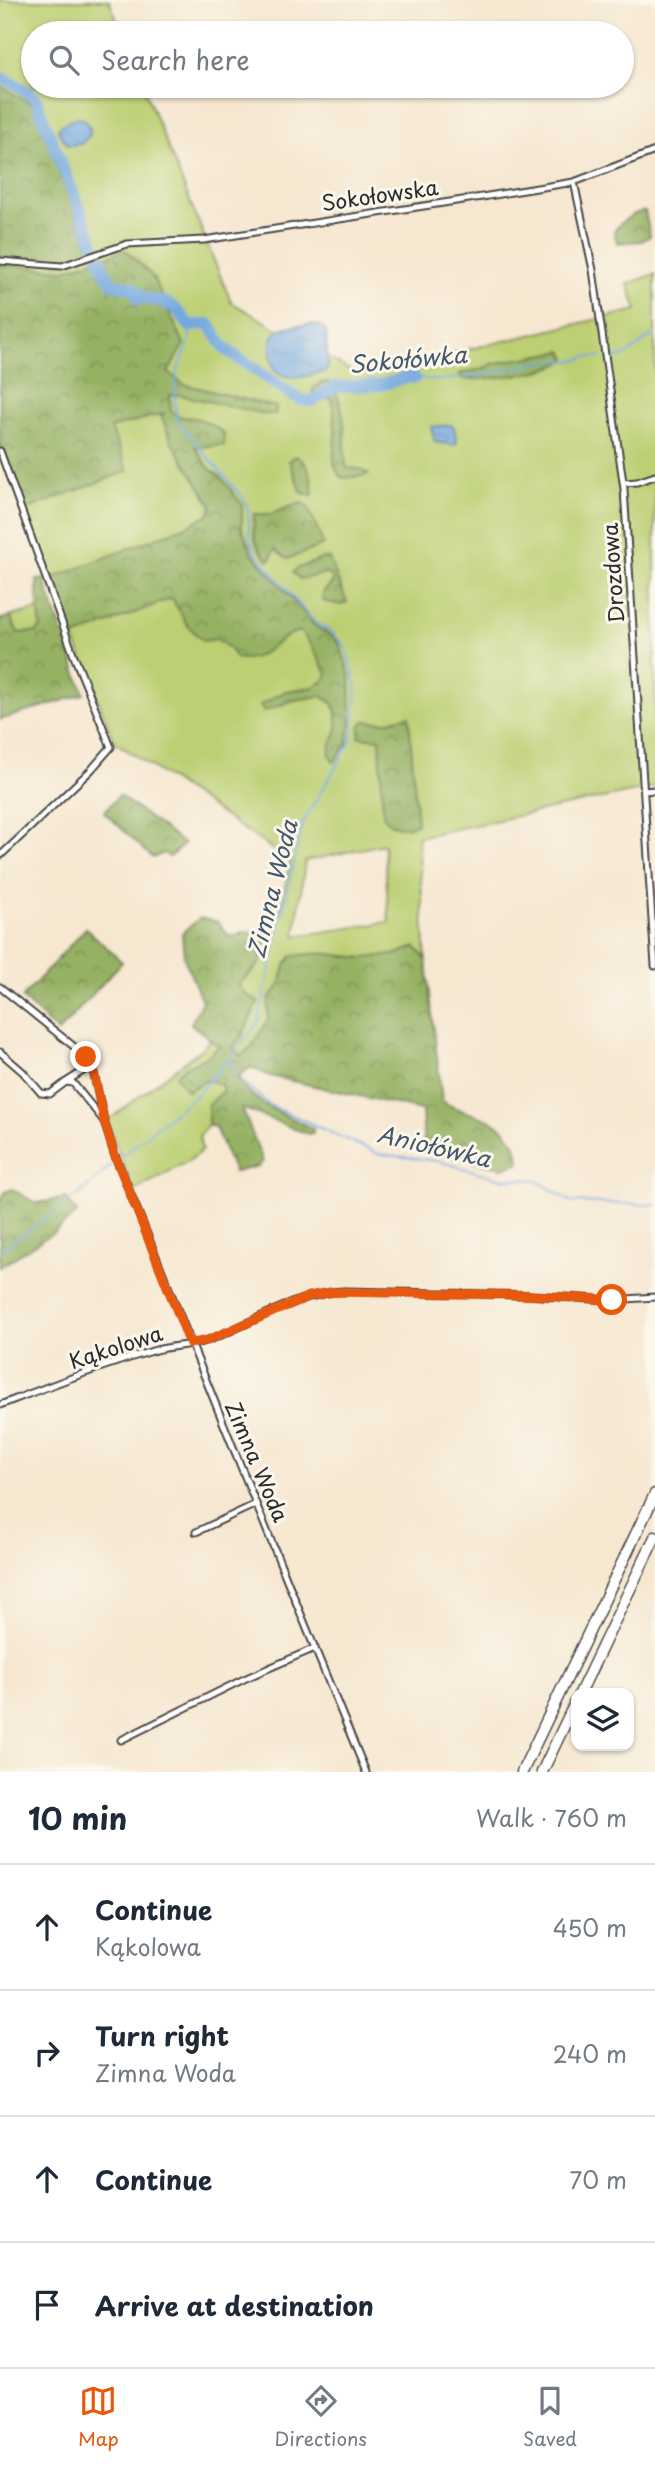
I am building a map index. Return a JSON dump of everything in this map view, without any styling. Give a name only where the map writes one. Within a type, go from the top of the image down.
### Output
[{"type":"highway","points":[[522,1772],[655,1494]]},
{"type":"highway","points":[[582,1688],[655,1537]]},
{"type":"highway","points":[[542,1772],[571,1711]]},
{"type":"street","name":"Sokołowska","points":[[0,261],[62,266],[127,244],[204,240],[574,182],[655,151]]},
{"type":"street","name":"Drozdowa","points":[[574,182],[593,270],[624,483],[655,966]]},
{"type":"street","points":[[0,451],[74,656],[111,747],[91,771],[0,856]]},
{"type":"street","points":[[624,483],[655,476]]},
{"type":"street","points":[[644,791],[655,790]]},
{"type":"street","points":[[0,1052],[23,1072],[41,1093],[50,1094],[91,1066],[77,1049],[1,990]]},
{"type":"street","name":"Zimna Woda","points":[[91,1066],[104,1123],[119,1167],[366,1772]]},
{"type":"street","points":[[66,1082],[73,1083],[104,1123]]},
{"type":"street","name":"Kąkolowa","points":[[0,1405],[133,1357],[170,1346],[208,1340],[310,1296],[332,1292],[528,1295],[612,1300],[655,1297]]},
{"type":"street","points":[[197,1532],[256,1504]]},
{"type":"street","points":[[121,1740],[244,1679],[315,1648]]},
{"type":"green space","points":[[0,0],[109,0],[117,21],[21,21],[21,98],[148,98],[231,302],[358,375],[637,310],[628,284],[655,274],[655,787],[418,837],[426,960],[415,947],[394,955],[363,958],[319,953],[285,966],[280,985],[269,999],[268,1020],[252,1046],[241,1057],[233,1048],[243,1034],[258,1002],[245,994],[238,985],[262,958],[268,930],[280,912],[290,861],[114,741],[0,446]],"holes":[[[384,844],[389,922],[295,936],[305,861]]]},
{"type":"green space","points":[[0,86],[32,104],[91,252],[62,263],[0,257]]},
{"type":"green space","points":[[645,211],[650,236],[642,241],[617,243],[614,231],[617,227],[631,216]]},
{"type":"green space","points":[[126,250],[153,277],[184,344],[168,372],[183,384],[276,407],[276,414],[264,414],[170,395],[171,411],[175,414],[202,420],[224,434],[224,445],[195,447],[209,468],[221,477],[242,504],[242,529],[252,553],[316,627],[331,635],[340,644],[350,677],[351,721],[347,744],[334,762],[330,750],[337,728],[334,704],[321,696],[294,700],[264,711],[260,705],[286,691],[313,687],[325,680],[327,674],[300,631],[290,634],[255,657],[236,658],[229,648],[217,639],[203,641],[187,625],[172,598],[72,638],[50,579],[189,525],[210,513],[212,506],[172,442],[161,416],[165,413],[111,428],[128,471],[25,510],[0,442],[0,268],[2,265],[64,270]]},
{"type":"green space","points":[[563,351],[567,358],[559,364],[533,372],[472,379],[462,379],[459,374],[495,363]]},
{"type":"green space","points":[[329,382],[342,412],[347,468],[360,469],[368,474],[363,476],[343,478],[336,468],[332,398],[321,400],[313,396],[313,389],[320,383]]},
{"type":"green space","points":[[295,456],[307,467],[313,495],[302,493],[289,461]]},
{"type":"green space","points":[[303,503],[308,507],[324,545],[287,559],[274,549],[271,559],[268,560],[255,539],[254,514],[271,514]]},
{"type":"green space","points":[[324,558],[329,559],[347,602],[341,605],[323,601],[323,593],[333,582],[331,575],[300,579],[293,573],[296,569]]},
{"type":"green space","points":[[44,579],[84,694],[0,720],[0,622],[10,616],[18,633],[37,632],[41,627],[37,580]]},
{"type":"green space","points":[[39,609],[41,627],[37,632],[18,633],[10,616]]},
{"type":"green space","points":[[409,716],[417,824],[402,827],[390,823],[383,815],[380,739],[359,737],[364,721],[385,722]]},
{"type":"green space","points":[[119,795],[184,844],[170,857],[163,853],[153,858],[104,812]]},
{"type":"green space","points":[[200,918],[218,922],[230,937],[248,931],[265,937],[259,964],[238,985],[245,994],[258,1002],[243,1034],[233,1048],[241,1056],[252,1046],[268,1020],[269,999],[280,985],[285,966],[292,956],[319,953],[363,958],[394,955],[416,947],[426,960],[442,1101],[500,1126],[515,1146],[520,1162],[502,1168],[424,1150],[422,1110],[270,1076],[251,1067],[237,1077],[244,1087],[261,1102],[313,1129],[313,1133],[308,1134],[242,1108],[263,1161],[259,1166],[234,1172],[215,1127],[208,1125],[208,1105],[223,1092],[221,1084],[207,1080],[187,1091],[176,1076],[185,1067],[208,1056],[219,1046],[191,1024],[202,1001],[184,958],[182,933]]},
{"type":"green space","points":[[86,928],[122,962],[58,1032],[22,998]]},
{"type":"green space","points":[[209,1040],[219,1045],[209,1055],[176,1075],[187,1091],[207,1080],[221,1084],[223,1091],[208,1105],[208,1125],[199,1136],[202,1150],[190,1160],[134,1191],[107,1121],[204,1047]]},
{"type":"green space","points":[[12,1189],[36,1203],[66,1198],[77,1213],[57,1230],[0,1267],[0,1202],[5,1192]]},
{"type":"water","points":[[77,117],[87,123],[90,135],[81,144],[68,145],[58,127]]},
{"type":"water","points":[[313,324],[326,331],[328,367],[325,372],[295,378],[275,371],[271,347],[276,332],[287,327]]},
{"type":"water","points":[[431,427],[454,427],[457,443],[454,445],[435,442]]},
{"type":"waterway","name":"Sokołówka","points":[[0,77],[21,88]]},
{"type":"waterway","name":"Sokołówka","points":[[35,98],[105,272],[113,284],[131,287],[139,293],[138,299],[162,301],[174,307],[189,326],[209,324],[225,349],[300,400],[312,401],[335,387],[381,385],[408,377],[415,378]]},
{"type":"waterway","name":"Zimna Woda","points":[[119,1158],[196,1095],[258,1023],[302,824],[351,741],[357,691],[346,648],[332,632],[315,623],[257,555],[250,540],[248,510],[244,499],[178,422],[176,382],[189,343],[190,326]]},
{"type":"waterway","name":"Sokołówka","points":[[609,357],[628,354],[655,334]]},
{"type":"waterway","name":"Sokołówka","points":[[415,378],[467,378],[551,360],[603,357]]},
{"type":"waterway","name":"Aniołówka","points":[[228,1060],[246,1085],[271,1106],[379,1154],[438,1161],[498,1178],[536,1180],[571,1202],[655,1205]]},
{"type":"waterway","name":"Zimna Woda","points":[[0,1251],[83,1191],[115,1162]]},
{"type":"route","points":[[86,1057],[94,1074],[114,1153],[190,1344],[208,1340],[310,1296],[332,1292],[528,1295],[612,1300]]}]
